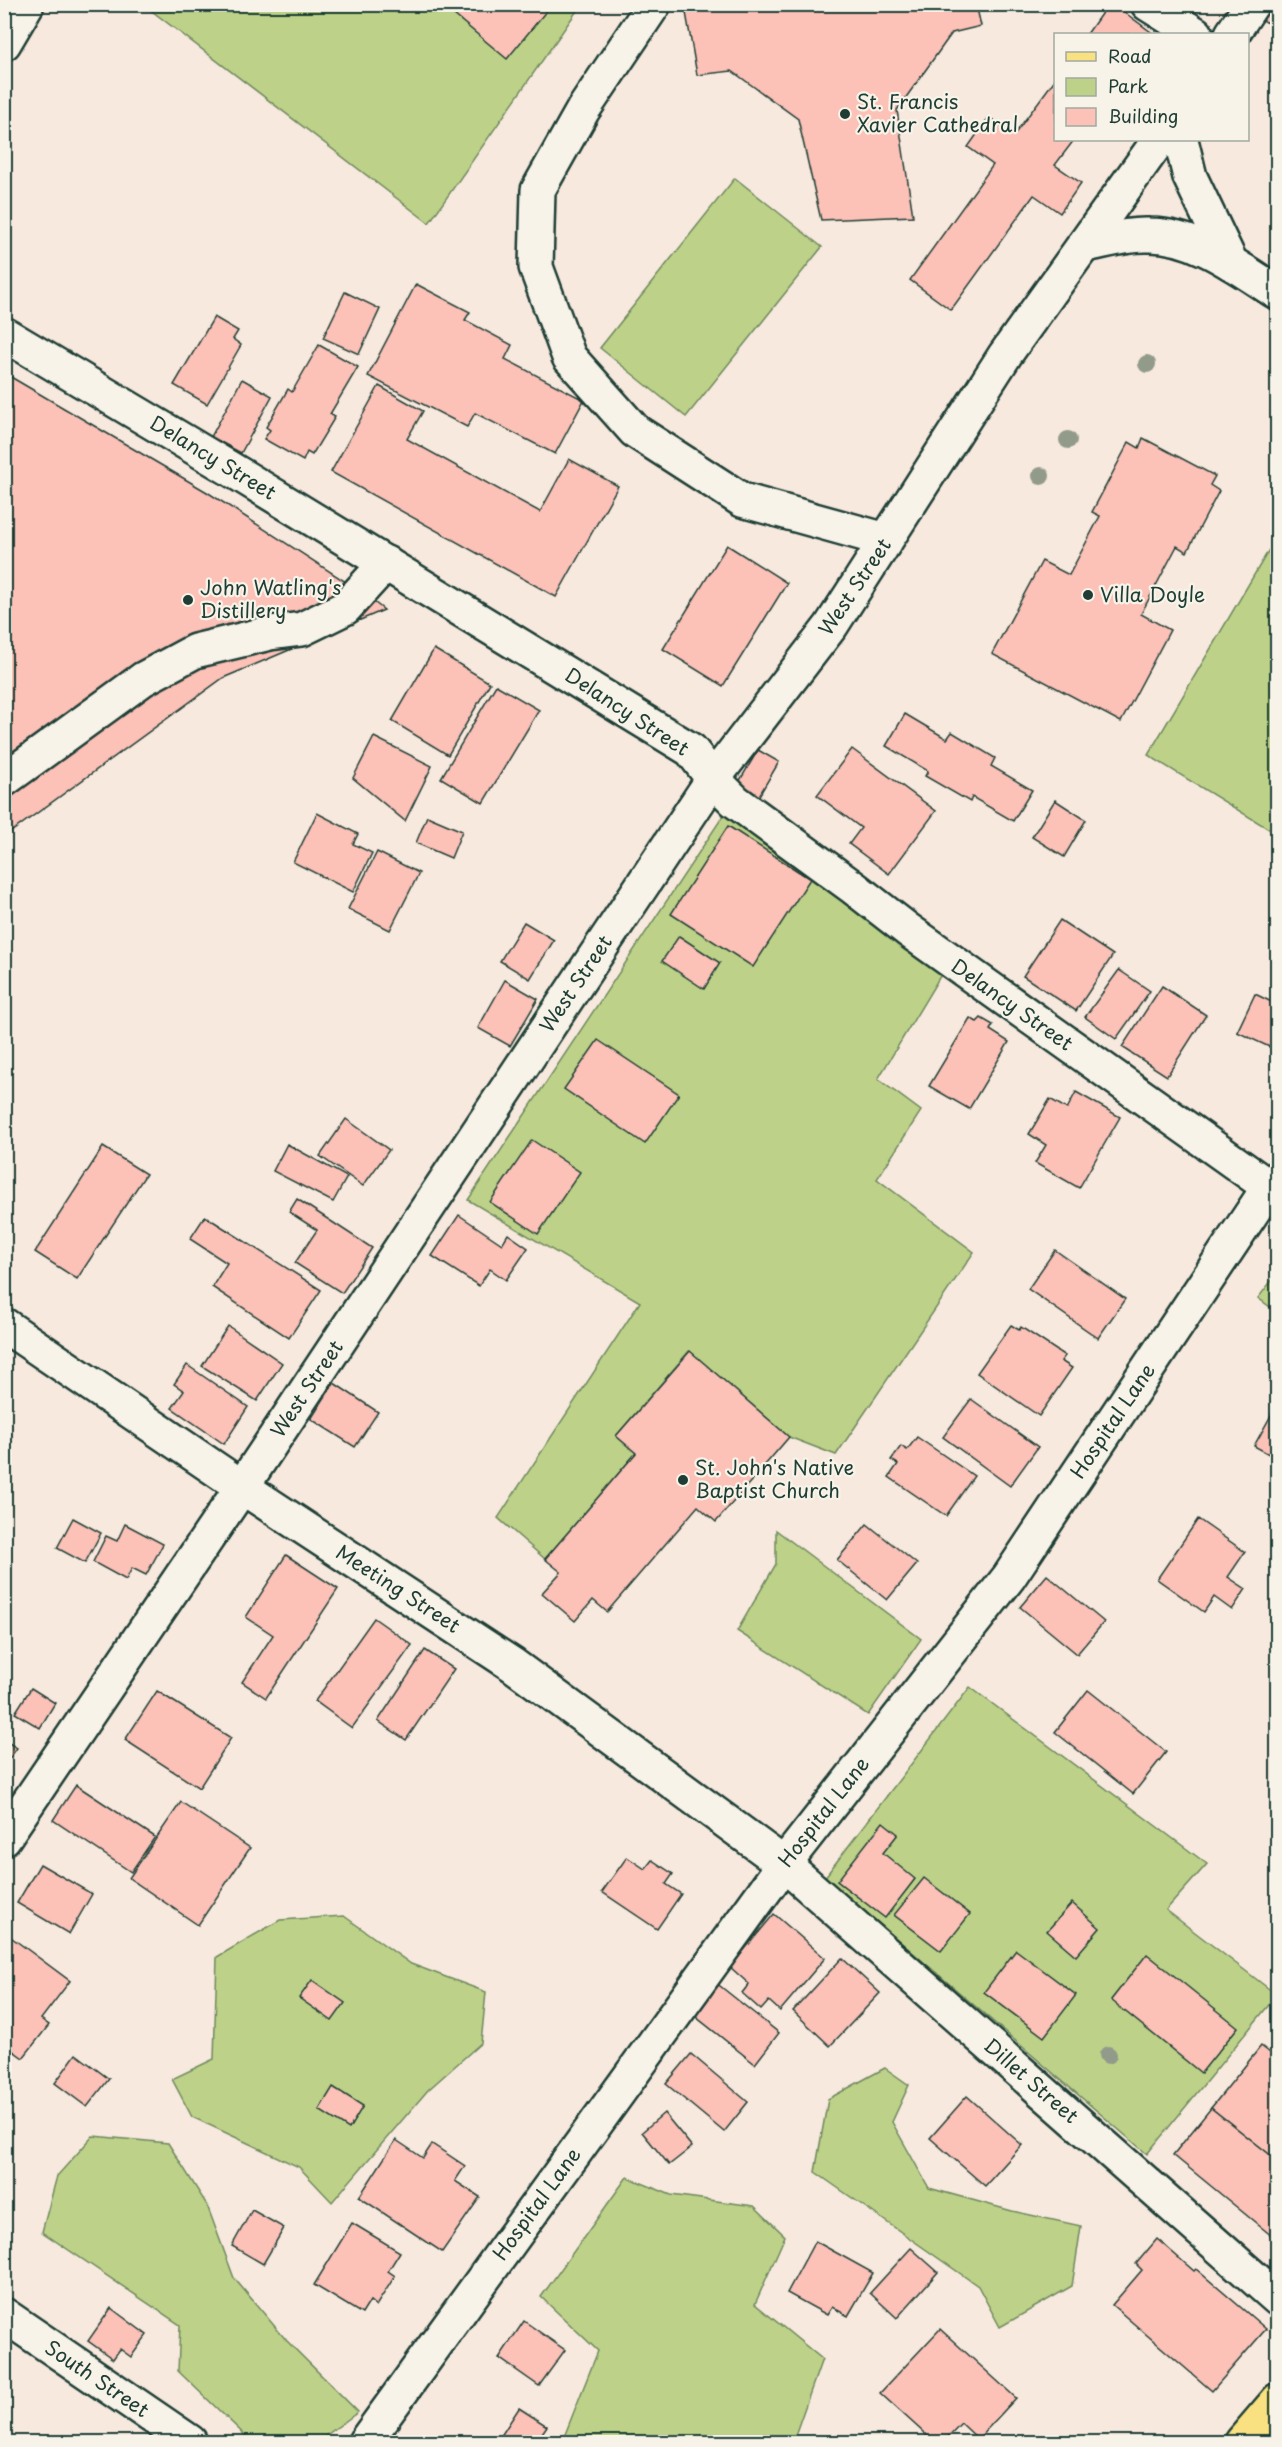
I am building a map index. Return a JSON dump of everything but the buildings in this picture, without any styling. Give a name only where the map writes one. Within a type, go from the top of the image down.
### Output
[{"type":"main road","points":[[1242,2442],[1278,2400]]},
{"type":"street","points":[[4,43],[27,4]]},
{"type":"street","points":[[654,4],[583,110],[538,190],[536,267],[569,357],[636,431],[742,500],[886,540]]},
{"type":"street","points":[[1148,4],[1194,33]]},
{"type":"street","points":[[1233,33],[1252,4]]},
{"type":"street","name":"West Street","points":[[4,1838],[242,1487],[713,779],[831,626],[1005,355],[1158,141]]},
{"type":"street","points":[[1181,141],[1190,177],[1231,263]]},
{"type":"street","points":[[1085,245],[1125,237],[1150,235],[1196,245],[1231,263],[1278,293]]},
{"type":"street","name":"Delancy Street","points":[[4,334],[386,563],[691,750],[713,779],[735,801],[908,930],[1273,1182]]},
{"type":"street","points":[[4,780],[143,679],[195,651],[270,633],[302,629],[345,608],[386,563]]},
{"type":"street","name":"Hospital Lane","points":[[364,2442],[784,1864],[1009,1577],[1273,1182]]},
{"type":"street","name":"Meeting Street","points":[[4,1325],[242,1487],[513,1665],[784,1864]]},
{"type":"street","name":"Dillet Street","points":[[784,1864],[1278,2299]]},
{"type":"street","name":"South Street","points":[[4,2315],[190,2442]]},
{"type":"green space","points":[[144,5],[581,5],[429,223]]},
{"type":"green space","points":[[735,178],[822,247],[686,417],[600,348]]},
{"type":"green space","points":[[1277,536],[1278,834],[1148,755]]},
{"type":"green space","points":[[727,810],[945,968],[878,1079],[921,1111],[877,1179],[974,1252],[836,1455],[789,1437],[689,1351],[616,1436],[636,1453],[545,1559],[498,1518],[640,1302],[468,1200]]},
{"type":"green space","points":[[1277,1274],[1277,1312],[1258,1298]]},
{"type":"green space","points":[[776,1530],[921,1639],[868,1715],[737,1631],[776,1564]]},
{"type":"green space","points":[[970,1687],[1207,1864],[1166,1910],[1277,1995],[1147,2154],[825,1877]]},
{"type":"green space","points":[[344,1916],[411,1964],[486,1992],[481,2043],[428,2090],[332,2202],[299,2167],[192,2117],[172,2079],[214,2059],[217,1957],[280,1920]]},
{"type":"green space","points":[[885,2068],[909,2085],[892,2122],[929,2188],[1012,2211],[1081,2226],[1072,2286],[1000,2327],[978,2286],[815,2172],[828,2099]]},
{"type":"green space","points":[[93,2136],[168,2143],[207,2205],[234,2278],[287,2341],[358,2412],[317,2442],[252,2442],[178,2371],[180,2325],[42,2232],[57,2176]]},
{"type":"green space","points":[[627,2177],[671,2195],[754,2206],[785,2236],[755,2304],[822,2359],[794,2438],[797,2442],[562,2442],[598,2351],[541,2297]]},
{"type":"place","name":"St. Francis Xavier Cathedral","points":[[845,114]]},
{"type":"place","name":"Villa Doyle","points":[[1088,595]]},
{"type":"place","name":"John Watling's Distillery","points":[[188,600]]},
{"type":"place","name":"St. John's Native Baptist Church","points":[[683,1480]]}]
